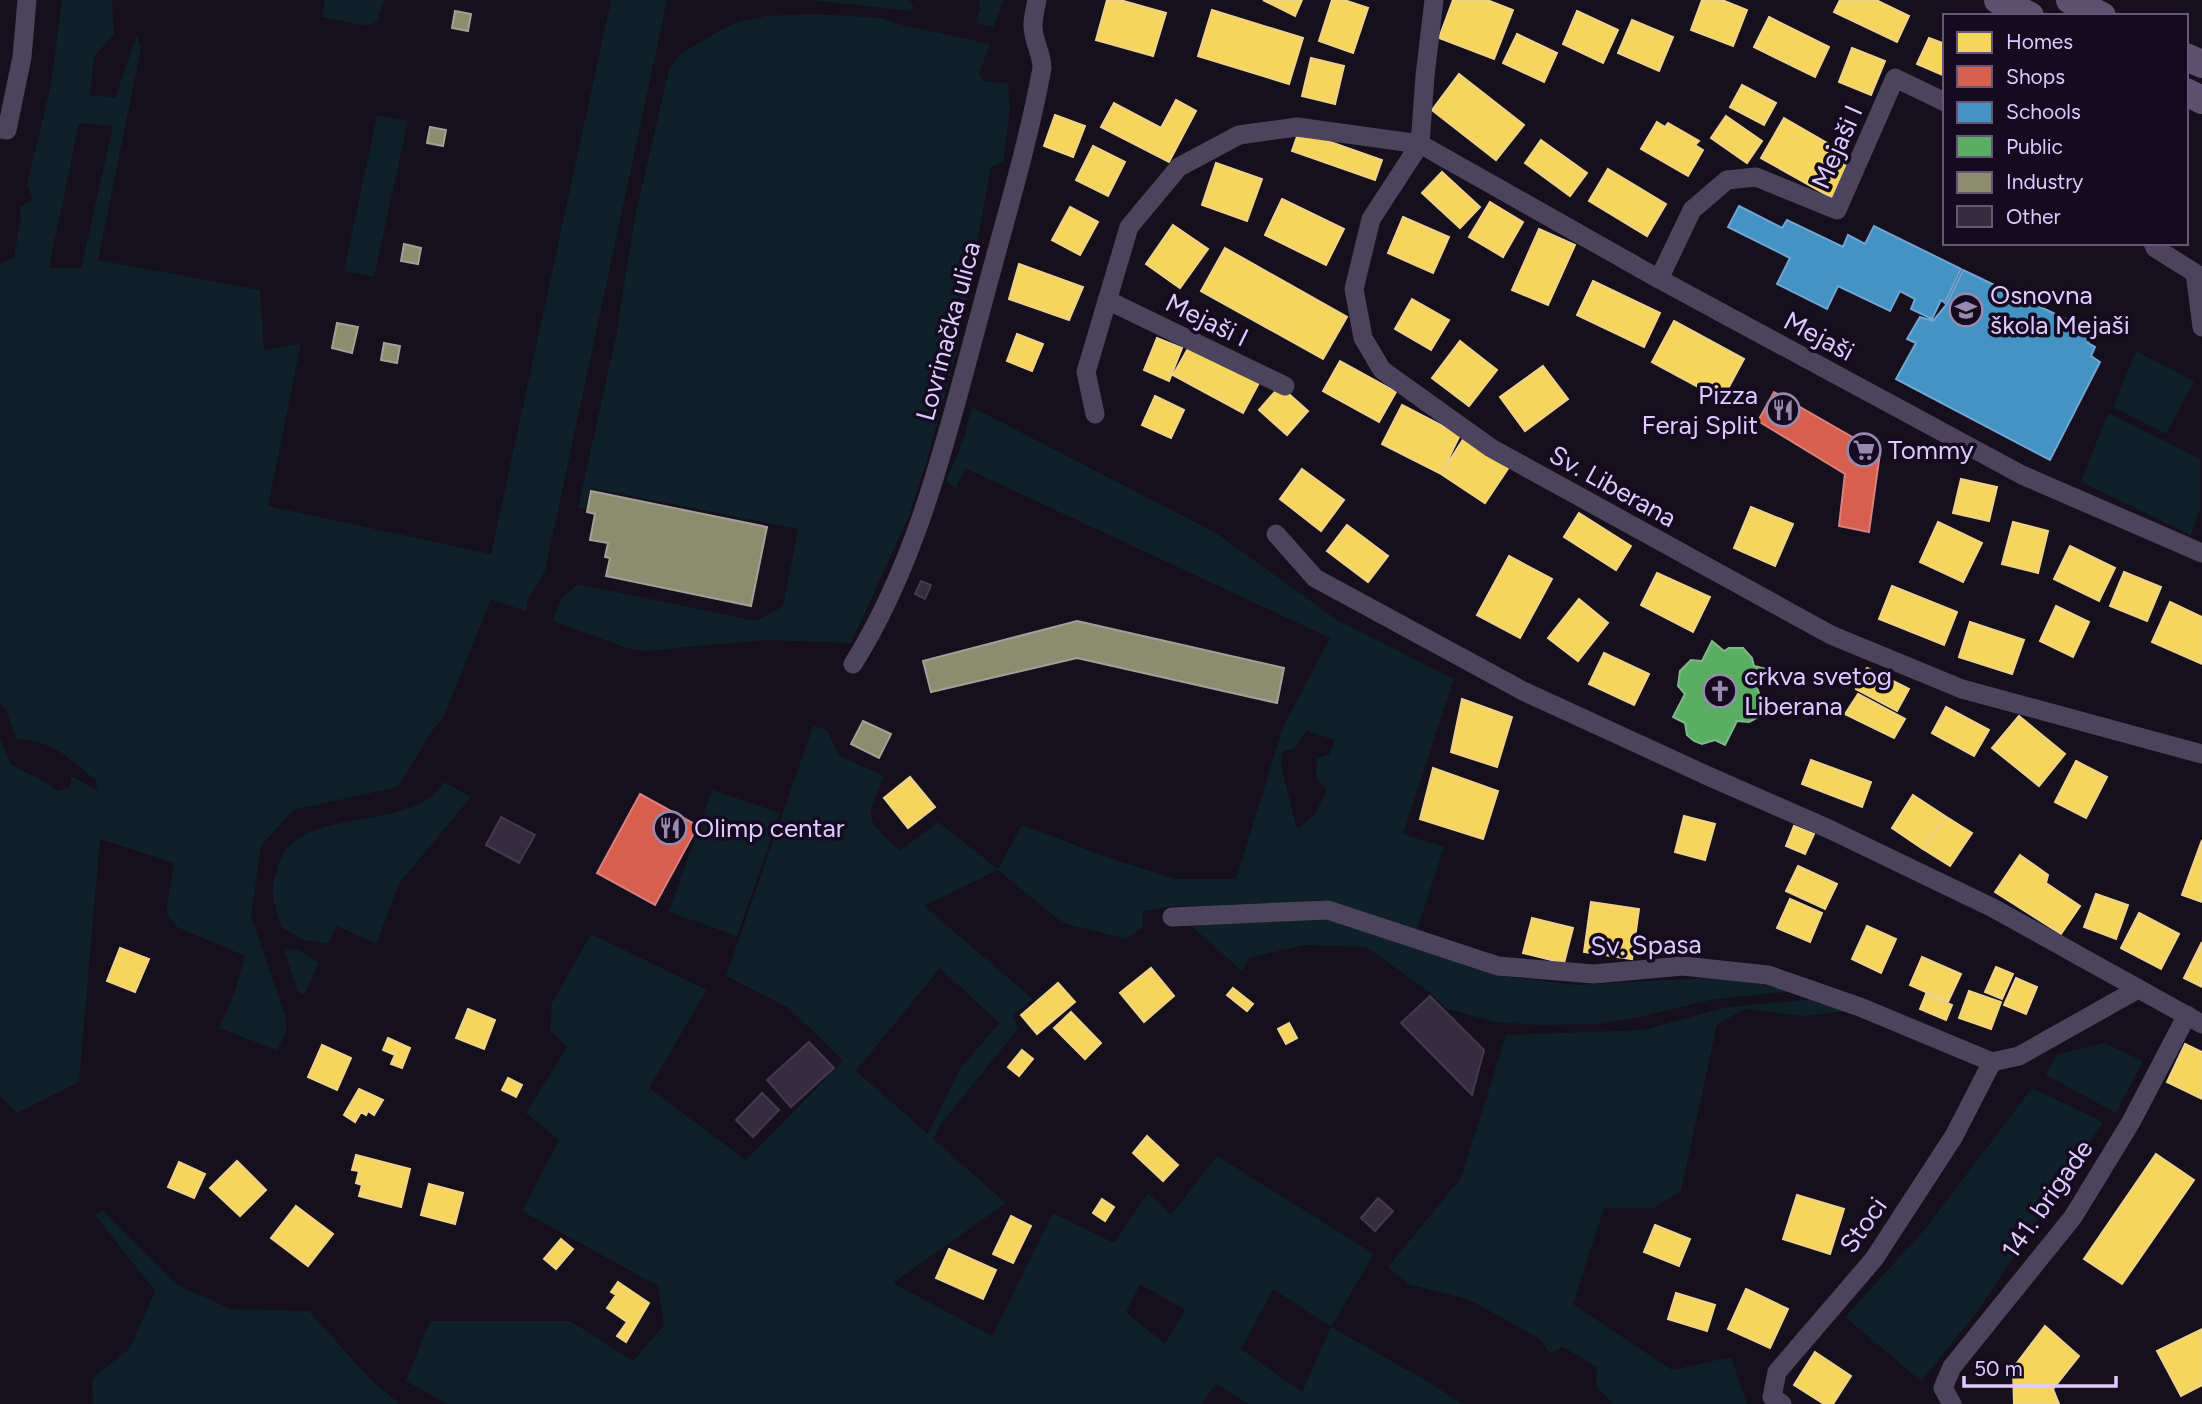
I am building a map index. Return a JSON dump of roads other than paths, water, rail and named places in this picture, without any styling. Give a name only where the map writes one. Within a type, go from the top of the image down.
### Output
[{"type":"street","points":[[0,129],[6,130],[17,88],[27,0]]},
{"type":"street","name":"Lovrinačka ulica","points":[[853,664],[867,642],[907,561],[940,459],[1017,185],[1042,68],[1042,58],[1034,34],[1033,20],[1037,0]]},
{"type":"street","name":"Sv. Liberana","points":[[1434,0],[1420,144],[1371,219],[1354,289],[1363,338],[1382,370],[1491,448],[1831,635],[1962,689],[2202,754]]},
{"type":"street","points":[[1998,0],[2026,14]]},
{"type":"street","points":[[2070,0],[2098,14]]},
{"type":"street","name":"Mejaši I","points":[[1659,279],[1692,210],[1727,180],[1756,177],[1837,210],[1895,78],[1943,101]]},
{"type":"street","points":[[1095,414],[1086,372],[1129,227],[1179,167],[1239,135],[1297,127],[1420,144]]},
{"type":"street","name":"Mejaši","points":[[1420,144],[1659,279],[2021,475],[2202,553]]},
{"type":"street","points":[[2154,245],[2195,273],[2202,327]]},
{"type":"street","name":"Mejaši I","points":[[1107,300],[1285,386]]},
{"type":"street","points":[[1276,534],[1315,578],[1523,691],[1831,830],[1993,908],[2195,1019]]},
{"type":"street","name":"Sv. Spasa","points":[[1172,917],[1328,910],[1498,966],[1594,974],[1683,966],[1768,975],[1860,1007],[1992,1062]]},
{"type":"street","points":[[1992,1062],[2019,1056],[2137,989]]},
{"type":"street","name":"141. brigade","points":[[1952,1404],[1943,1388],[1952,1367],[2073,1217],[2195,1019]]},
{"type":"street","name":"Stoci","points":[[1782,1404],[1772,1397],[1777,1372],[1874,1259],[1954,1136],[1992,1062]]},
{"type":"place","name":"Osnovna škola Mejaši","points":[[1966,310]]},
{"type":"place","name":"Pizza Feraj Split","points":[[1783,410]]},
{"type":"place","name":"Tommy","points":[[1864,450]]},
{"type":"place","name":"crkva svetog Liberana","points":[[1720,691]]},
{"type":"place","name":"Olimp centar","points":[[670,828]]}]
